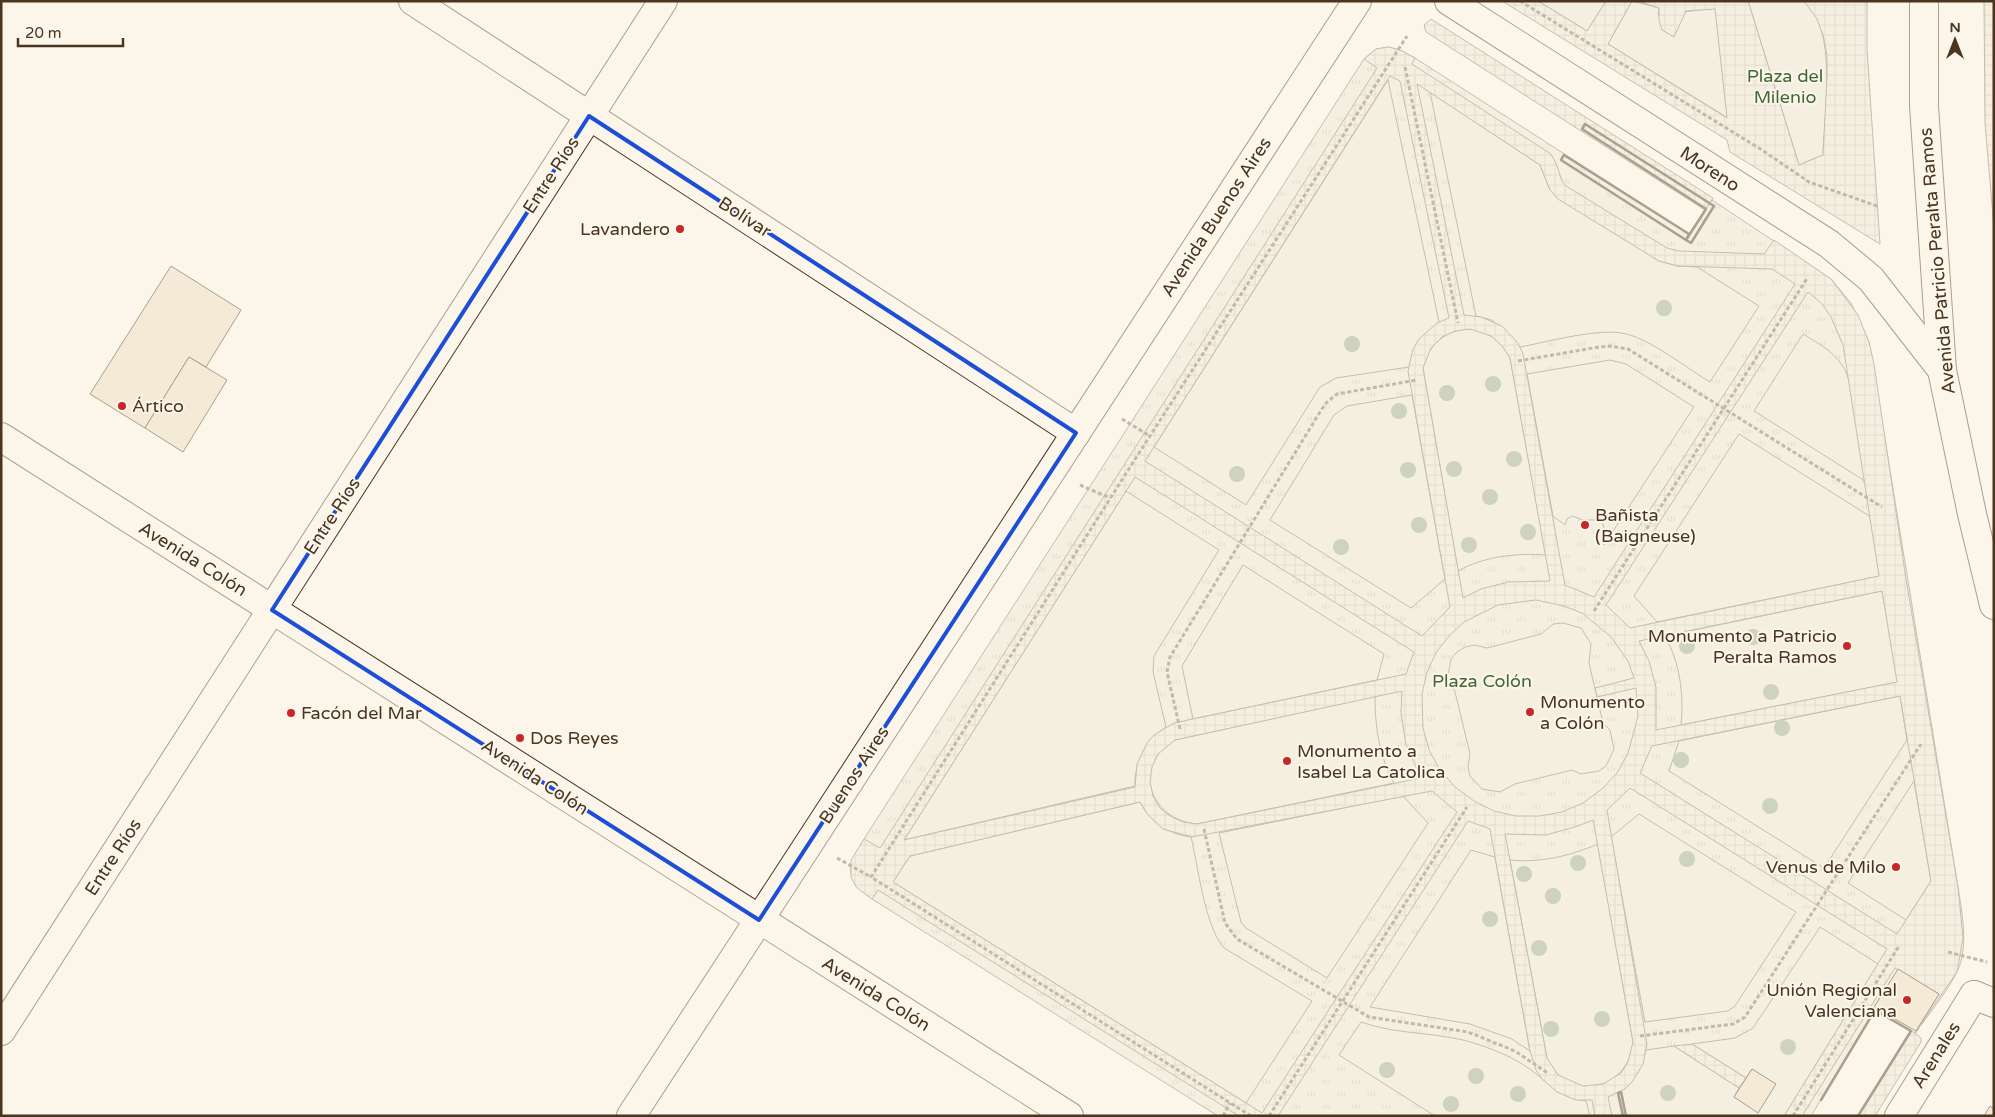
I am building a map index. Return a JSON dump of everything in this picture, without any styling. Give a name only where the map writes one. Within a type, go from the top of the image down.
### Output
[{"type":"street","name":"Bolívar","points":[[414,1],[1076,433]]},
{"type":"street","name":"Entre Ríos","points":[[1,1031],[663,1]]},
{"type":"street","name":"Avenida Buenos Aires","points":[[1076,433],[1357,1]]},
{"type":"street","name":"Moreno","points":[[1449,1],[1829,244],[1871,280],[1942,370]]},
{"type":"street","name":"Avenida Patricio Peralta Ramos","points":[[1924,1],[1924,106],[1942,370],[1970,505],[1994,605]]},
{"type":"street","name":"Buenos Aires","points":[[631,1116],[1076,433]]},
{"type":"street","name":"Avenida Colón","points":[[1,437],[1069,1116]]},
{"type":"street","name":"Arenales","points":[[1899,1116],[1984,999]]},
{"type":"path","points":[[1520,1],[1762,150],[1809,182],[1877,206]]},
{"type":"path","points":[[871,877],[1132,464],[1407,36]]},
{"type":"path","points":[[1405,68],[1458,323]]},
{"type":"path","points":[[1594,611],[1808,277]]},
{"type":"path","points":[[1518,361],[1599,347],[1620,347],[1638,354],[1882,507]]},
{"type":"path","points":[[1180,729],[1168,672],[1170,656],[1326,403],[1338,394],[1417,380]]},
{"type":"path","points":[[1640,1036],[1733,1024],[1745,1017],[1921,744]]},
{"type":"path","points":[[1269,1116],[1467,807]]},
{"type":"path","points":[[1204,829],[1223,914],[1230,932],[1237,939],[1370,1017],[1468,1032],[1515,1051],[1549,1074]]},
{"type":"path","points":[[810,843],[871,877],[1251,1116]]},
{"type":"path","points":[[1793,1116],[1898,946]]},
{"type":"path","points":[[1948,952],[1987,962]]},
{"type":"path","points":[[1223,1116],[1230,1103]]},
{"type":"highlighted area","points":[[589,116],[1076,433],[759,920],[272,610]]},
{"type":"green space","points":[[1538,1],[1606,1],[1587,31]]},
{"type":"green space","points":[[1632,1],[1659,8],[1658,15],[1716,8],[1728,118],[1608,44]]},
{"type":"green space","name":"Plaza del Milenio","points":[[1748,1],[1804,1],[1815,13],[1821,30],[1827,73],[1823,155],[1799,165]]},
{"type":"green space","name":"Plaza Colón","points":[[1389,47],[1415,58],[1689,234],[1712,200],[1831,279],[1851,303],[1869,342],[1958,887],[1964,941],[1961,963],[1953,980],[1915,1034],[1875,1010],[1811,1116],[1218,1116],[872,899],[856,885],[852,878],[851,865],[864,839],[1364,59],[1376,49]]},
{"type":"green space","points":[[1388,80],[1439,322],[1409,367],[1336,378],[1320,387],[1246,505],[1154,447]]},
{"type":"green space","points":[[1430,92],[1540,165],[1550,190],[1659,261],[1678,266],[1697,267],[1759,306],[1710,382],[1657,348],[1626,334],[1603,332],[1520,347],[1492,320],[1476,316]]},
{"type":"green space","points":[[1470,329],[1483,332],[1494,338],[1510,358],[1546,555],[1523,555],[1490,559],[1458,571],[1423,368],[1429,352],[1439,340],[1453,332]]},
{"type":"green space","points":[[1803,334],[1834,355],[1847,375],[1858,420],[1865,481],[1754,411]]},
{"type":"green space","points":[[1610,360],[1626,364],[1694,407],[1604,545],[1602,542],[1605,532],[1602,520],[1583,520],[1572,516],[1567,519],[1565,525],[1553,516],[1527,374]]},
{"type":"green space","points":[[1412,395],[1445,579],[1411,608],[1270,520],[1334,415],[1347,406]]},
{"type":"green space","points":[[1739,434],[1871,517],[1880,576],[1657,622],[1634,596]]},
{"type":"green space","points":[[1126,491],[1219,550],[1154,656],[1153,672],[1166,727],[1147,745],[1139,761],[1135,786],[904,840]]},
{"type":"green space","points":[[1243,565],[1384,654],[1377,680],[1193,719],[1182,666]]},
{"type":"green space","points":[[1882,591],[1898,682],[1681,725],[1680,679],[1674,657],[1665,636]]},
{"type":"green space","points":[[1563,623],[1581,628],[1591,644],[1589,663],[1603,723],[1610,730],[1614,749],[1606,766],[1599,771],[1581,774],[1572,770],[1515,784],[1500,792],[1482,789],[1470,776],[1468,767],[1470,754],[1455,692],[1448,676],[1451,659],[1465,647],[1475,645],[1487,648],[1541,634],[1553,624]]},
{"type":"green space","points":[[1375,696],[1376,719],[1381,751],[1394,783],[1197,824],[1180,820],[1167,813],[1157,802],[1152,790],[1150,776],[1153,763],[1161,750],[1175,740]]},
{"type":"green space","points":[[1900,696],[1907,740],[1824,868],[1669,771],[1679,741]]},
{"type":"green space","points":[[1914,781],[1931,881],[1906,920],[1848,883]]},
{"type":"green space","points":[[1403,796],[1428,823],[1327,978],[1246,928],[1241,922],[1219,833]]},
{"type":"green space","points":[[1140,802],[1155,822],[1175,833],[1191,837],[1207,911],[1217,938],[1224,948],[1312,1001],[1246,1103],[893,882],[910,856]]},
{"type":"green space","points":[[1639,814],[1796,912],[1735,1006],[1728,1011],[1645,1022],[1611,837]]},
{"type":"green space","points":[[1598,844],[1633,1042],[1629,1059],[1621,1072],[1609,1081],[1596,1086],[1582,1086],[1568,1082],[1556,1073],[1547,1058],[1510,860],[1522,861],[1555,858]]},
{"type":"green space","points":[[1471,850],[1495,857],[1530,1051],[1512,1039],[1470,1024],[1370,1007]]},
{"type":"green space","points":[[1820,927],[1878,964],[1784,1116],[1626,1116],[1622,1093],[1618,1093],[1638,1073],[1646,1050],[1674,1046],[1739,1088],[1734,1097],[1758,1112],[1775,1084],[1752,1069],[1746,1078],[1692,1044],[1735,1038],[1753,1028]]},
{"type":"green space","points":[[1361,1022],[1390,1030],[1451,1037],[1493,1050],[1525,1066],[1562,1094],[1586,1101],[1590,1116],[1435,1116],[1339,1055]]},
{"type":"shaded area","points":[[1502,1],[1538,1],[1587,31],[1606,1],[1632,1],[1608,44],[1727,118],[1715,9],[1686,11],[1674,37],[1662,30],[1659,20],[1659,8],[1638,1],[1748,1],[1799,165],[1823,155],[1827,76],[1827,55],[1823,35],[1817,19],[1804,1],[1867,1],[1867,49],[1880,244],[1730,152],[1727,140]]},
{"type":"shaded area","points":[[1984,1],[1994,1],[1994,228],[1985,123]]},
{"type":"shaded area","points":[[1431,19],[1713,198],[1705,210],[1426,32],[1424,25]]},
{"type":"shaded area","points":[[1389,47],[1415,58],[1412,64],[1551,154],[1566,186],[1667,248],[1679,251],[1764,254],[1774,240],[1831,279],[1858,315],[1869,342],[1874,364],[1906,579],[1958,887],[1963,938],[1957,972],[1915,1033],[1939,994],[1895,968],[1802,1116],[1784,1116],[1887,949],[1630,788],[1607,810],[1647,1044],[1643,1064],[1632,1082],[1625,1089],[1608,1097],[1612,1116],[1595,1116],[1592,1100],[1576,1100],[1557,1092],[1542,1079],[1536,1070],[1530,1051],[1490,829],[1468,821],[1278,1116],[1239,1116],[878,890],[872,899],[856,887],[851,877],[851,860],[864,839],[880,848],[1377,68],[1364,59],[1376,49]],"holes":[[[1390,76],[1400,81],[1449,318],[1437,323],[1419,339],[1413,349],[1408,371],[1450,607],[1422,636],[1145,461]],[[1417,84],[1540,165],[1550,190],[1558,199],[1659,261],[1678,266],[1772,269],[1795,284],[1594,597],[1565,585],[1523,354],[1518,343],[1502,326],[1481,317],[1464,315]],[[1808,292],[1822,304],[1831,317],[1843,345],[1879,576],[1630,628],[1606,605]],[[1470,329],[1491,336],[1502,346],[1510,358],[1550,581],[1508,582],[1481,589],[1463,598],[1423,368],[1431,348],[1442,337],[1455,331]],[[1135,477],[1414,652],[1406,674],[1174,723],[1154,735],[1147,743],[1137,764],[1135,787],[904,840]],[[1882,591],[1897,682],[1656,730],[1656,687],[1649,661],[1639,641]],[[1536,600],[1564,606],[1582,613],[1611,637],[1628,661],[1634,678],[1595,688],[1597,697],[1636,688],[1638,716],[1628,753],[1617,773],[1602,789],[1583,803],[1562,812],[1539,816],[1516,816],[1494,811],[1474,801],[1455,787],[1440,770],[1429,750],[1423,728],[1422,694],[1427,672],[1437,651],[1464,622],[1498,605]],[[1402,691],[1401,713],[1406,745],[1421,778],[1197,824],[1183,822],[1170,816],[1160,808],[1153,796],[1150,782],[1152,767],[1158,754],[1175,740]],[[1900,696],[1931,881],[1897,934],[1640,773],[1652,746]],[[1432,791],[1457,812],[1262,1113],[893,882],[910,856],[1140,802],[1148,815],[1163,829],[1192,837]],[[1593,820],[1633,1042],[1628,1062],[1621,1073],[1603,1084],[1583,1086],[1558,1075],[1547,1058],[1505,834],[1546,835]]]},
{"type":"shaded area","points":[[1911,1031],[1921,1038],[1921,1042],[1875,1116],[1858,1116]]},
{"type":"shaded area","points":[[1692,1044],[1746,1078],[1739,1088],[1674,1046]]},
{"type":"building","points":[[171,266],[241,310],[206,367],[189,357],[145,428],[90,394]]},
{"type":"building","points":[[189,357],[227,380],[183,452],[145,428]]},
{"type":"building","name":"Unión Regional Valenciana","points":[[1898,969],[1939,994],[1916,1031],[1874,1007]]},
{"type":"building","points":[[1752,1069],[1776,1084],[1758,1113],[1734,1097]]},
{"type":"building","points":[[1990,1106],[1994,1110],[1994,1116],[1984,1116]]},
{"type":"wall","points":[[1585,124],[1714,206],[1691,243],[1686,240],[1706,209],[1582,129],[1585,124]]},
{"type":"wall","points":[[1564,155],[1689,234],[1686,240],[1561,160],[1564,155]]},
{"type":"wall","points":[[1821,1100],[1875,1010],[1911,1031],[1858,1116]]},
{"type":"wall","points":[[1623,1116],[1618,1093],[1621,1092],[1626,1116]]},
{"type":"place","name":"Lavandero","points":[[680,229]]},
{"type":"place","name":"Ártico","points":[[122,406]]},
{"type":"place","name":"Bañista (Baigneuse)","points":[[1585,525]]},
{"type":"place","name":"Monumento a Patricio Peralta Ramos","points":[[1847,646]]},
{"type":"place","name":"Monumento a Colón","points":[[1530,712]]},
{"type":"place","name":"Facón del Mar","points":[[291,713]]},
{"type":"place","name":"Dos Reyes","points":[[520,738]]},
{"type":"place","name":"Monumento a Isabel La Catolica","points":[[1287,761]]},
{"type":"place","name":"Venus de Milo","points":[[1896,867]]},
{"type":"place","name":"Unión Regional Valenciana","points":[[1907,1000]]}]
